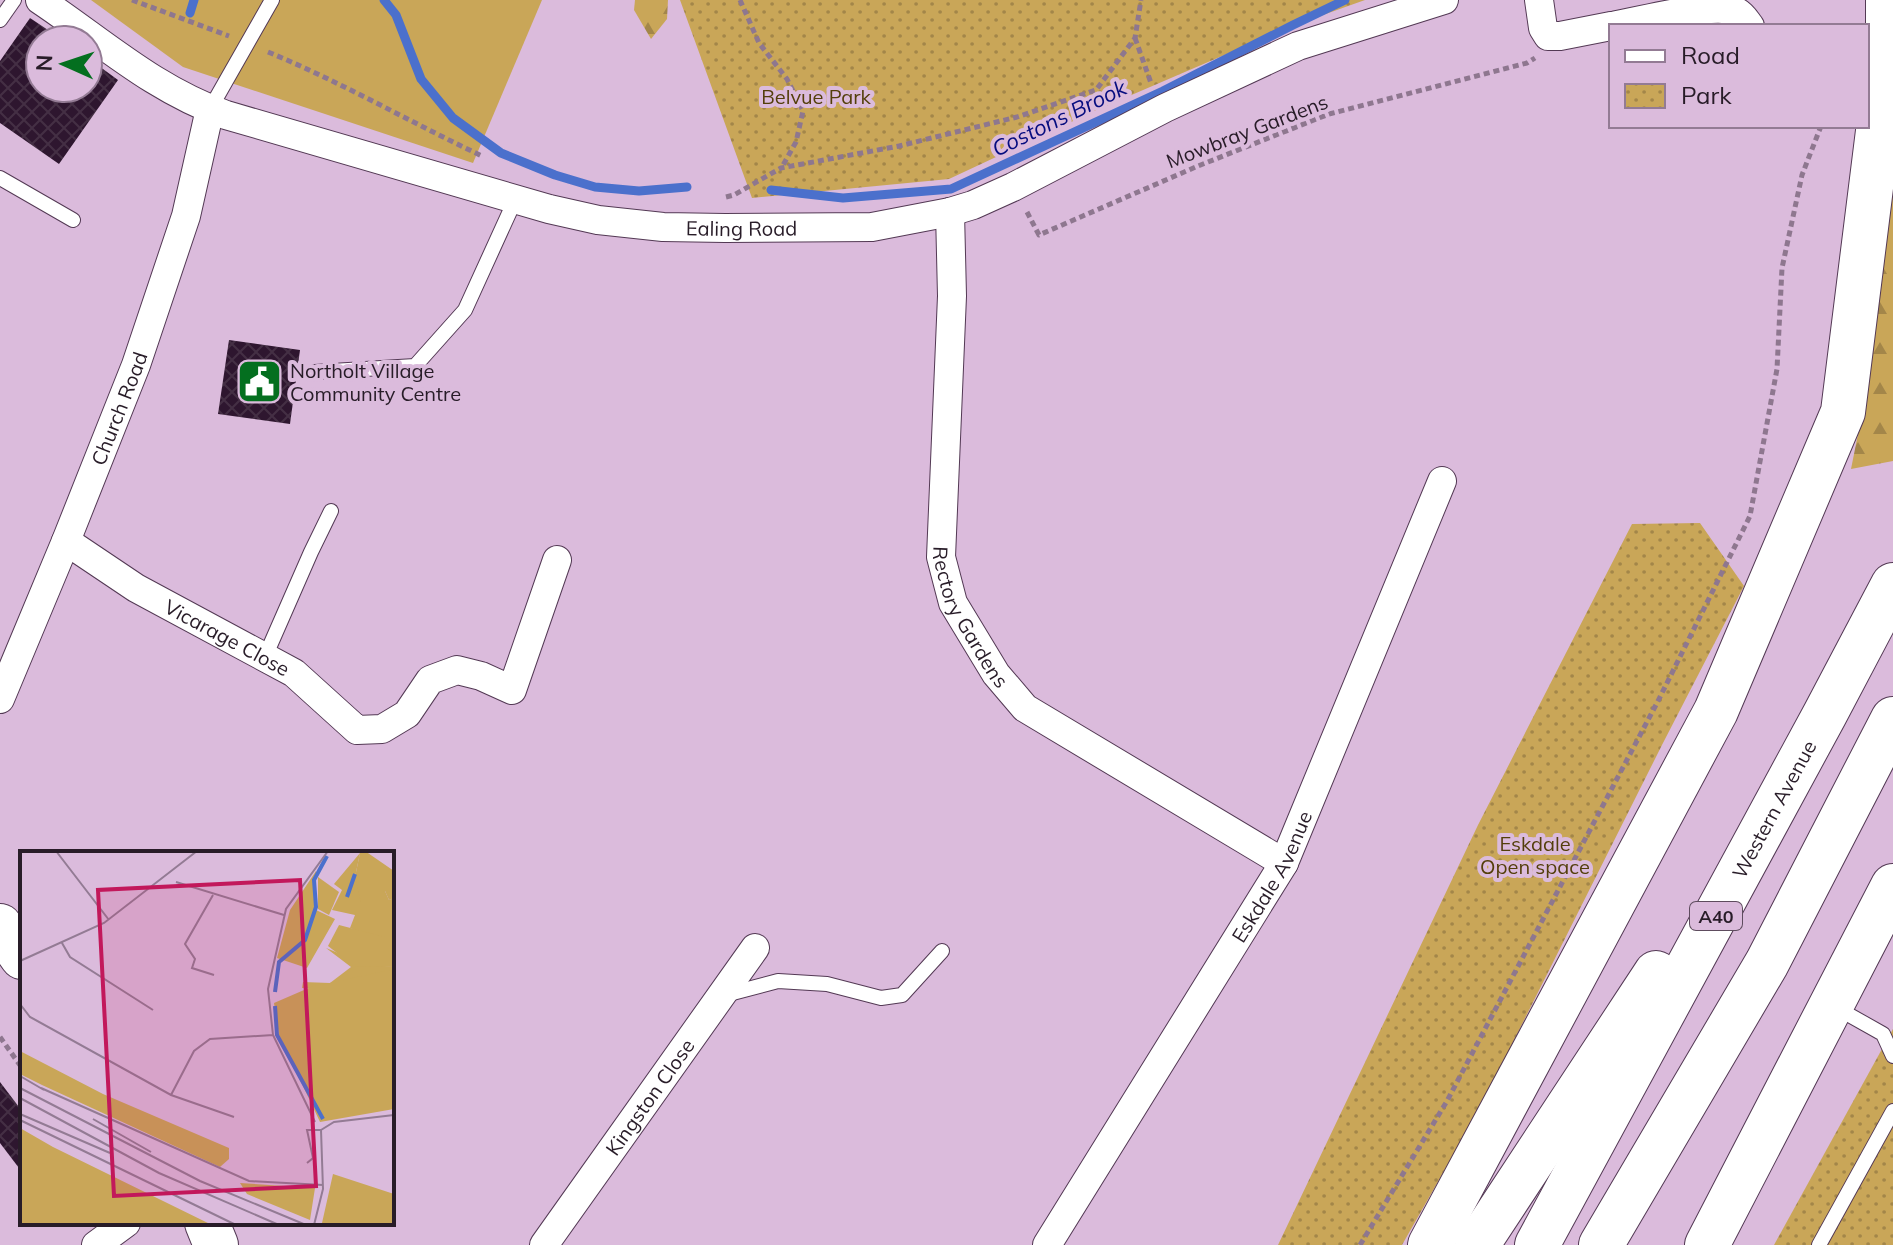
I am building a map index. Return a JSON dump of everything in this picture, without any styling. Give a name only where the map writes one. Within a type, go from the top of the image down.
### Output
[{"type":"main road","points":[[1430,1245],[1716,711],[1843,412],[1884,83],[1888,0]]},
{"type":"main road","name":"Western Avenue","points":[[1537,1245],[1893,585]]},
{"type":"main road","name":"A40","points":[[1477,1245],[1825,714]]},
{"type":"main road","points":[[1633,1245],[1767,963],[1893,719]]},
{"type":"main road","points":[[1707,1245],[1893,886]]},
{"type":"main road","points":[[0,926],[20,954]]},
{"type":"main road","points":[[1601,1245],[1767,963]]},
{"type":"main road","points":[[208,1225],[216,1245]]},
{"type":"street","name":"Ealing Road","points":[[40,0],[140,73],[177,95],[210,109],[549,209],[598,220],[663,227],[872,227],[950,212],[1013,187],[1165,108],[1298,46],[1444,0]]},
{"type":"street","points":[[1539,0],[1543,28],[1548,36],[1609,27]]},
{"type":"street","points":[[1623,24],[1703,9],[1740,13],[1748,24]]},
{"type":"street","name":"Church Road","points":[[0,699],[136,365],[186,216],[210,109]]},
{"type":"street","name":"Rectory Gardens","points":[[950,212],[952,296],[941,557],[953,603],[996,674],[1025,708],[1284,863]]},
{"type":"street","name":"Eskdale Avenue","points":[[1047,1245],[1284,863],[1442,481]]},
{"type":"street","name":"Vicarage Close","points":[[66,541],[136,588],[294,673],[357,730],[382,729],[407,714],[430,680],[457,670],[481,676],[512,690],[557,560]]},
{"type":"street","name":"Kingston Close","points":[[544,1245],[755,948]]},
{"type":"street","points":[[96,1245],[123,1225]]},
{"type":"lane","points":[[0,20],[14,0]]},
{"type":"lane","points":[[210,109],[272,0]]},
{"type":"lane","points":[[0,178],[73,220]]},
{"type":"lane","points":[[315,372],[415,366],[465,310],[516,198]]},
{"type":"lane","points":[[265,657],[331,511]]},
{"type":"lane","points":[[721,997],[778,981],[827,984],[881,998],[902,995],[942,951]]},
{"type":"lane","points":[[1831,1005],[1883,1034],[1893,1056]]},
{"type":"lane","points":[[1819,1245],[1893,1111]]},
{"type":"path","points":[[132,0],[311,70],[492,161]]},
{"type":"path","points":[[740,0],[759,43],[787,79],[803,111],[796,142],[781,168]]},
{"type":"path","points":[[721,199],[734,195],[781,168],[899,146],[1017,117],[1096,90],[1135,38],[1141,0]]},
{"type":"path","points":[[1135,38],[1151,81]]},
{"type":"path","name":"Mowbray Gardens","points":[[1013,187],[1039,235],[1198,166],[1329,114],[1527,63]]},
{"type":"path","points":[[1360,1245],[1447,1101],[1658,701],[1750,516],[1777,369],[1782,268],[1802,175],[1820,128]]},
{"type":"path","points":[[0,1037],[20,1065]]},
{"type":"green space","points":[[91,0],[542,0],[473,163],[183,67]]},
{"type":"green space","points":[[635,0],[668,0],[667,19],[651,39],[634,10]]},
{"type":"green space","name":"Belvue Park","points":[[680,0],[1365,0],[1292,26],[1099,109],[949,179],[752,198]]},
{"type":"green space","points":[[1893,144],[1893,461],[1851,469],[1862,414]]},
{"type":"green space","name":"Eskdale Open space","points":[[1700,523],[1744,586],[1481,1106],[1402,1245],[1278,1245],[1478,825],[1632,524]]},
{"type":"green space","points":[[1893,1029],[1893,1245],[1774,1245]]},
{"type":"building","points":[[24,27],[24,104],[101,104],[59,164],[0,123],[0,61]]},
{"type":"building","points":[[104,70],[118,80],[104,100]]},
{"type":"building","name":"Northolt Village Community Centre","points":[[229,340],[300,350],[290,424],[218,414]]},
{"type":"building","points":[[0,1082],[20,1108],[20,1169],[0,1143]]},
{"type":"waterway","points":[[190,13],[194,0]]},
{"type":"waterway","name":"Costons Brook","points":[[384,0],[396,15],[421,79],[453,118],[501,153],[595,187],[639,191],[687,187]]},
{"type":"waterway","name":"Costons Brook","points":[[771,190],[843,198],[951,189],[1163,91],[1345,0]]},
{"type":"place","name":"Northolt Village Community Centre","points":[[259,382]]}]
